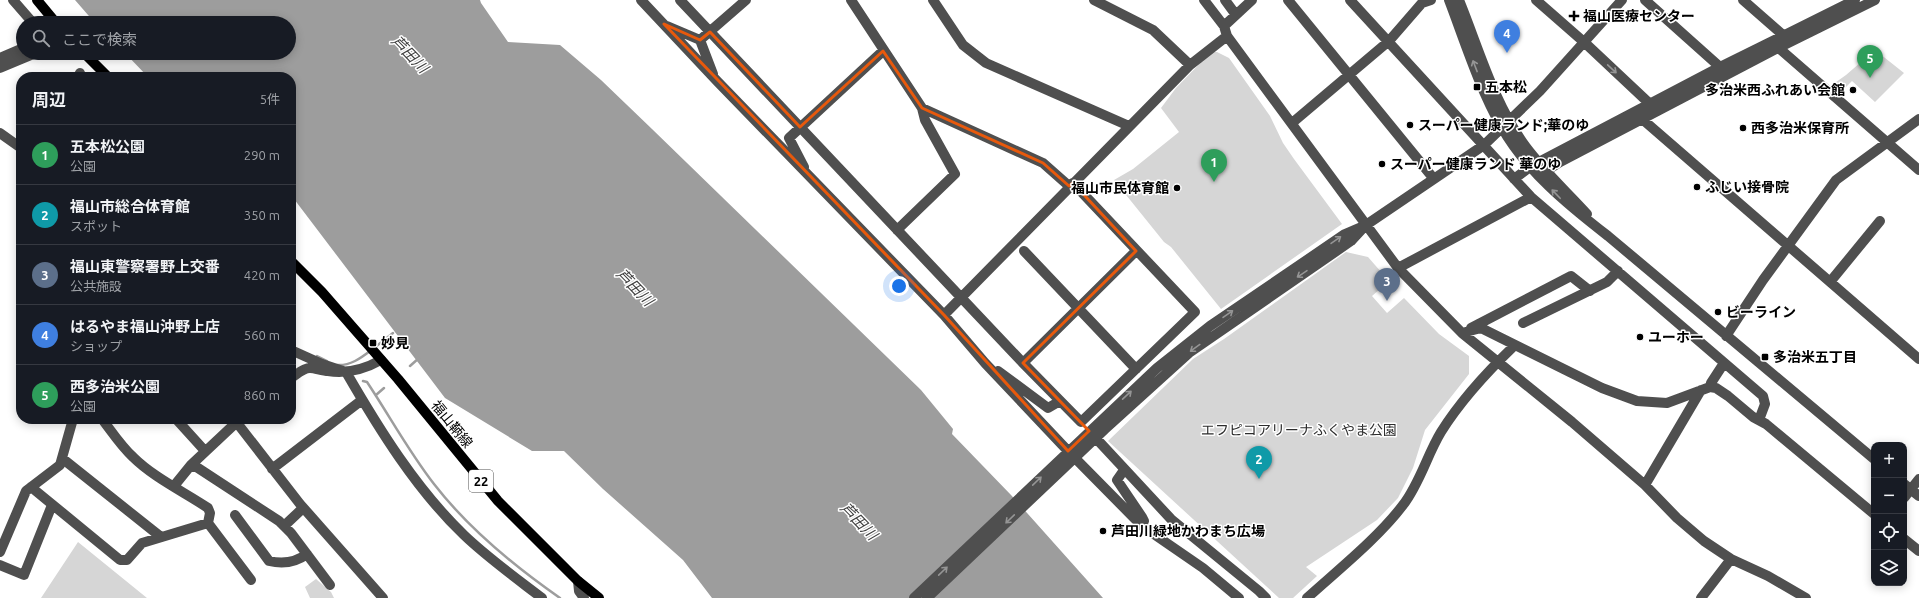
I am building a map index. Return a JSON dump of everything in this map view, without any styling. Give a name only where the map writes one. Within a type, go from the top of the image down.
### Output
[{"type":"main road","points":[[37,0],[50,16]]},
{"type":"main road","points":[[91,60],[103,72]]},
{"type":"main road","name":"福山鞆線","points":[[296,266],[322,292],[375,353],[498,501],[578,581],[599,598]]},
{"type":"street","points":[[13,0],[27,16]]},
{"type":"street","points":[[641,0],[811,179],[944,315],[985,363],[1071,455],[1142,526],[1203,568],[1239,598]]},
{"type":"street","points":[[680,0],[961,298],[1081,422],[1171,519],[1266,598]]},
{"type":"street","points":[[700,40],[746,0]]},
{"type":"street","points":[[850,0],[922,108],[925,120],[955,174],[897,230]]},
{"type":"street","points":[[933,0],[963,45],[986,63],[1129,126]]},
{"type":"street","points":[[1094,0],[1153,30],[1190,65]]},
{"type":"street","points":[[1204,0],[1224,26],[1227,36],[1398,268],[1462,333],[1646,485],[1693,532],[1731,559],[1768,576],[1806,598]]},
{"type":"street","points":[[1226,0],[1236,15]]},
{"type":"street","points":[[1224,26],[1252,0]]},
{"type":"street","points":[[1288,0],[1434,179]]},
{"type":"street","points":[[1350,0],[1531,196],[1763,396],[1765,404],[1759,420]]},
{"type":"street","points":[[1449,0],[1490,104],[1501,127],[1535,164],[1568,206],[1608,236],[1871,457]]},
{"type":"street","points":[[1459,0],[1499,101],[1535,164],[1546,171],[1608,236]]},
{"type":"street","points":[[1536,0],[1584,42],[1650,104]]},
{"type":"street","points":[[927,598],[1183,346],[1345,234],[1366,225],[1484,145],[1540,91],[1622,0]]},
{"type":"street","points":[[1645,0],[1720,67]]},
{"type":"street","points":[[1743,0],[1783,35]]},
{"type":"street","points":[[1546,171],[1638,115],[1650,104],[1720,67],[1774,45],[1783,35],[1852,3],[1875,0]]},
{"type":"street","points":[[1292,123],[1389,41],[1424,1]]},
{"type":"street","points":[[1514,179],[1535,164],[1638,115],[1852,3]]},
{"type":"street","points":[[664,24],[700,40],[717,81]]},
{"type":"street","points":[[944,315],[1071,184],[1190,65],[1227,36]]},
{"type":"street","points":[[1774,45],[1919,170]]},
{"type":"street","points":[[0,58],[16,51]]},
{"type":"street","points":[[811,179],[789,138],[883,51]]},
{"type":"street","points":[[0,68],[19,60]]},
{"type":"street","points":[[922,108],[1043,163],[1071,184],[1195,312],[1081,422]]},
{"type":"street","points":[[1638,115],[1788,246],[1918,355]]},
{"type":"street","points":[[1726,336],[1763,280],[1836,180],[1919,119]]},
{"type":"street","points":[[0,133],[16,144]]},
{"type":"street","points":[[1398,268],[1531,196]]},
{"type":"street","points":[[1830,282],[1880,221]]},
{"type":"street","points":[[1023,363],[1136,250]]},
{"type":"street","points":[[1024,251],[1136,369]]},
{"type":"street","points":[[1523,323],[1607,282],[1618,271]]},
{"type":"street","points":[[1462,333],[1571,276],[1590,291]]},
{"type":"street","points":[[1462,333],[1481,328],[1514,346],[1602,388],[1637,401],[1668,403],[1706,389],[1716,388],[1759,420],[1871,512]]},
{"type":"street","points":[[1307,598],[1388,522],[1404,504],[1417,482],[1441,432],[1456,410],[1514,346]]},
{"type":"street","points":[[296,352],[346,372],[362,400],[412,475],[444,513],[464,534],[542,598]]},
{"type":"street","points":[[296,375],[304,369],[310,368],[329,372],[346,372],[369,366],[375,353]]},
{"type":"street","points":[[985,363],[1017,383],[1048,408],[1060,401]]},
{"type":"street","points":[[1646,485],[1724,363]]},
{"type":"street","points":[[272,469],[362,400]]},
{"type":"street","points":[[0,552],[26,491],[60,465],[63,459],[72,424]]},
{"type":"street","points":[[106,424],[118,441],[134,458],[210,510],[208,522],[250,580]]},
{"type":"street","points":[[181,424],[205,451]]},
{"type":"street","points":[[174,486],[191,465],[233,424]]},
{"type":"street","points":[[240,424],[272,469],[303,508],[383,598]]},
{"type":"street","points":[[914,598],[1071,455]]},
{"type":"street","points":[[63,459],[161,537]]},
{"type":"street","points":[[191,465],[217,480],[284,526],[330,585]]},
{"type":"street","points":[[1124,470],[1117,480],[1142,517],[1144,521],[1142,526]]},
{"type":"street","points":[[1919,479],[1907,486],[1919,496]]},
{"type":"street","points":[[31,487],[120,560],[127,560],[142,543],[208,522]]},
{"type":"street","points":[[0,565],[24,574],[52,505]]},
{"type":"street","points":[[284,526],[303,508]]},
{"type":"street","points":[[235,515],[268,561],[279,563],[299,560],[307,554]]},
{"type":"street","points":[[1907,541],[1919,551]]},
{"type":"street","points":[[1701,598],[1731,559]]},
{"type":"street","points":[[578,581],[579,591],[584,598]]},
{"type":"highlighted area","points":[[664,24],[700,40],[710,32],[800,127],[883,51],[922,108],[1043,163],[1069,186],[1073,183],[1136,251],[1023,363],[1089,431],[1068,451],[944,315]]},
{"type":"green space","points":[[1875,50],[1904,73],[1875,102],[1852,81],[1832,101],[1822,92],[1846,75]]},
{"type":"green space","points":[[1211,52],[1217,52],[1229,58],[1270,116],[1283,143],[1342,224],[1221,309],[1114,180],[1133,169],[1179,132],[1161,108],[1176,88]]},
{"type":"green space","name":"エフピコアリーナふくやま公園","points":[[1346,252],[1368,257],[1389,281],[1372,296],[1387,313],[1404,298],[1439,334],[1469,356],[1469,374],[1425,430],[1413,468],[1398,498],[1377,520],[1306,567],[1317,576],[1293,598],[1279,598],[1108,441],[1193,359],[1224,339]]},
{"type":"green space","points":[[78,542],[147,598],[41,598]]},
{"type":"green space","points":[[316,579],[331,592],[334,598],[310,598],[305,587]]},
{"type":"water","name":"芦田川","points":[[75,0],[480,0],[508,42],[560,45],[601,80],[921,390],[953,429],[952,434],[1011,495],[1103,598],[712,598],[683,560],[603,489],[564,451],[532,451],[445,398],[296,202],[296,72],[143,72],[132,60],[296,60],[296,16],[89,16]]},
{"type":"waterway","points":[[374,348],[393,333]]},
{"type":"waterway","points":[[337,365],[351,363],[370,351]]},
{"type":"waterway","points":[[317,356],[327,361]]},
{"type":"waterway","points":[[410,366],[419,358]]},
{"type":"waterway","points":[[363,381],[367,382],[416,459],[447,500],[492,546],[560,598]]},
{"type":"waterway","points":[[376,395],[384,388]]},
{"type":"place","name":"福山医療センター","points":[[1574,16]]},
{"type":"place","name":"はるやま福山沖野上店","points":[[1507,53]]},
{"type":"place","name":"西多治米公園","points":[[1870,78]]},
{"type":"place","name":"五本松","points":[[1477,87]]},
{"type":"place","name":"多治米西ふれあい会館","points":[[1853,90]]},
{"type":"place","name":"スーパー健康ランド;華のゆ","points":[[1410,125]]},
{"type":"place","name":"西多治米保育所","points":[[1743,128]]},
{"type":"place","name":"スーパー健康ランド 華のゆ","points":[[1382,164]]},
{"type":"place","name":"五本松公園","points":[[1214,182]]},
{"type":"place","name":"ふじい接骨院","points":[[1697,187]]},
{"type":"place","name":"福山市民体育館","points":[[1177,188]]},
{"type":"place","name":"福山東警察署野上交番","points":[[1387,301]]},
{"type":"place","name":"ビーライン","points":[[1718,312]]},
{"type":"place","name":"ユーホー","points":[[1640,337]]},
{"type":"place","name":"妙見","points":[[373,343]]},
{"type":"place","name":"多治米五丁目","points":[[1765,357]]},
{"type":"place","name":"福山市総合体育館","points":[[1259,479]]},
{"type":"place","name":"芦田川緑地かわまち広場","points":[[1103,531]]}]
